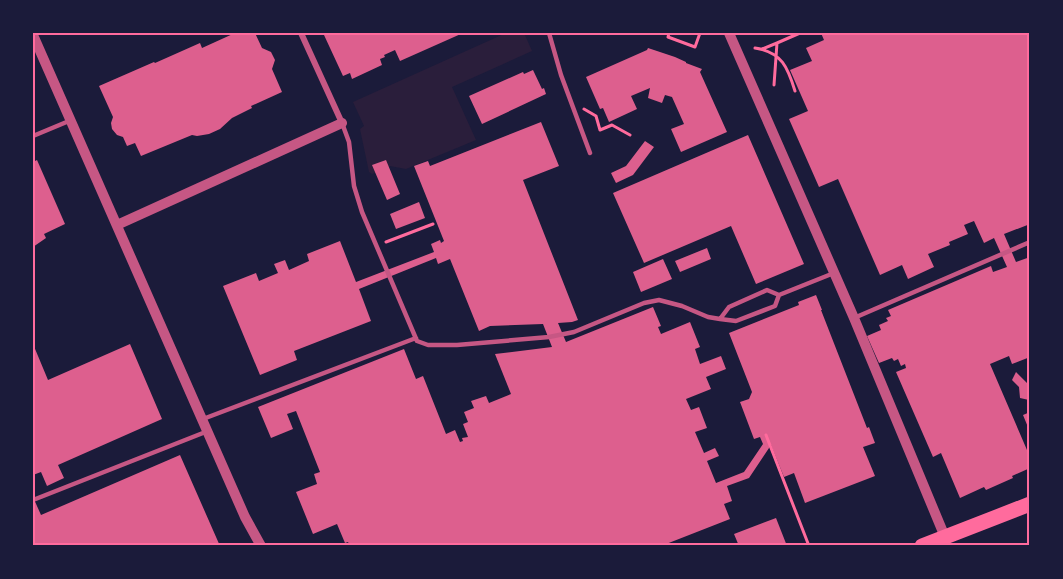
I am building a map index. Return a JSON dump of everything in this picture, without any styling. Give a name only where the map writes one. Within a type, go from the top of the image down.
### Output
[{"type":"main road","points":[[922,546],[947,541],[1030,504]]},
{"type":"street","points":[[117,225],[342,123],[302,33]]},
{"type":"street","points":[[729,33],[854,318],[947,541]]},
{"type":"street","points":[[33,35],[245,517],[261,546]]},
{"type":"lane","points":[[549,33],[590,153]]},
{"type":"lane","points":[[33,136],[71,120]]},
{"type":"lane","points":[[342,123],[349,142],[354,186],[362,212],[416,338],[428,345],[457,345],[549,337],[574,332],[644,303],[659,300],[682,306],[708,317],[736,321],[775,306],[779,295]]},
{"type":"lane","points":[[854,318],[1030,242]]},
{"type":"lane","points":[[720,319],[729,307],[767,290],[779,295],[834,273]]},
{"type":"lane","points":[[202,419],[416,338]]},
{"type":"lane","points":[[33,500],[208,431]]},
{"type":"path","points":[[669,33],[668,37],[695,47],[700,33]]},
{"type":"path","points":[[762,50],[800,33]]},
{"type":"path","points":[[774,85],[777,43]]},
{"type":"path","points":[[755,48],[776,56],[786,66],[795,91]]},
{"type":"path","points":[[573,107],[584,109],[596,116],[600,130],[612,125],[630,135]]},
{"type":"path","points":[[386,242],[433,224]]},
{"type":"path","points":[[765,435],[809,546]]},
{"type":"shaded area","points":[[506,33],[524,33],[532,51],[452,87],[476,140],[406,169],[390,166],[372,174],[369,172],[360,129],[364,126],[353,102]]},
{"type":"building","points":[[235,33],[255,33],[262,48],[271,52],[275,60],[272,69],[282,92],[251,106],[252,108],[209,134],[192,135],[141,156],[135,143],[127,146],[123,137],[117,135],[112,129],[113,117],[99,86],[200,43],[202,48]]},
{"type":"building","points":[[324,33],[463,33],[400,61],[395,50],[380,59],[382,65],[352,79],[350,73],[343,76]]},
{"type":"building","points":[[821,33],[1030,33],[1030,224],[1004,234],[1016,262],[1030,257],[1030,357],[1012,364],[1009,356],[990,364],[1030,457],[1030,468],[986,490],[984,487],[960,498],[941,453],[933,457],[896,372],[906,368],[905,364],[901,366],[898,359],[894,361],[892,358],[879,363],[867,336],[881,330],[879,325],[888,321],[886,318],[891,316],[888,310],[991,266],[993,272],[1007,267],[994,238],[984,243],[974,221],[964,225],[968,234],[928,254],[934,267],[908,279],[902,265],[880,275],[838,179],[819,187],[789,119],[808,111],[790,70],[812,61],[806,48],[824,40]]},
{"type":"building","points":[[648,48],[702,69],[700,72],[727,132],[681,152],[671,129],[684,124],[672,97],[665,95],[662,103],[648,98],[650,88],[631,96],[637,109],[609,122],[603,108],[600,109],[586,77]]},
{"type":"building","points":[[533,70],[546,94],[482,124],[469,96],[523,72],[524,74]]},
{"type":"building","points":[[541,122],[559,166],[523,180],[578,320],[558,323],[566,342],[653,307],[661,326],[658,327],[661,334],[690,322],[700,347],[695,349],[700,364],[721,356],[726,369],[706,377],[711,389],[686,399],[691,410],[699,407],[707,428],[695,432],[704,453],[715,448],[719,456],[707,461],[716,483],[744,472],[763,444],[760,437],[754,439],[740,402],[749,399],[752,392],[729,333],[799,305],[798,302],[816,295],[867,428],[869,427],[875,443],[863,447],[875,476],[805,503],[794,473],[784,477],[771,445],[749,478],[727,486],[732,501],[724,504],[730,519],[661,546],[350,546],[348,542],[345,543],[337,524],[313,534],[296,492],[317,484],[314,474],[320,472],[296,411],[287,414],[293,429],[271,438],[258,407],[404,349],[416,379],[423,376],[446,434],[455,430],[460,442],[463,441],[462,438],[468,437],[463,424],[468,422],[464,412],[474,408],[471,401],[486,396],[489,403],[511,394],[495,354],[552,347],[543,324],[490,326],[479,331],[450,259],[438,264],[436,258],[359,289],[371,321],[294,351],[297,360],[260,375],[223,286],[256,273],[259,281],[278,273],[274,264],[285,260],[289,270],[309,261],[307,254],[340,241],[356,282],[434,252],[431,244],[440,240],[441,243],[444,241],[414,166],[428,161],[430,166]]},
{"type":"building","points":[[748,135],[804,264],[756,284],[731,226],[644,263],[613,193]]},
{"type":"building","points":[[645,141],[654,147],[633,175],[616,183],[611,173],[626,166]]},
{"type":"building","points":[[37,160],[65,224],[44,234],[46,238],[33,247],[33,162]]},
{"type":"building","points":[[386,160],[400,194],[387,200],[372,165]]},
{"type":"building","points":[[419,202],[425,218],[396,229],[390,214]]},
{"type":"building","points":[[707,248],[711,259],[680,272],[675,261]]},
{"type":"building","points":[[663,259],[672,279],[641,292],[633,272]]},
{"type":"building","points":[[33,344],[48,380],[130,344],[162,419],[58,465],[64,478],[47,486],[41,472],[33,475]]},
{"type":"building","points":[[1016,372],[1027,383],[1029,400],[1020,398],[1019,387],[1012,380]]},
{"type":"building","points":[[1030,412],[1030,432],[1023,415]]},
{"type":"building","points":[[180,455],[220,546],[33,546],[33,497],[41,515]]},
{"type":"building","points":[[776,518],[787,546],[739,546],[734,534]]}]
